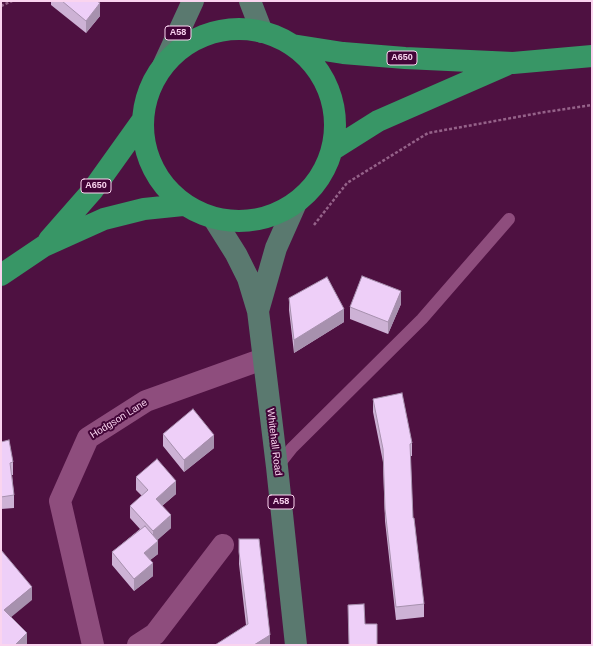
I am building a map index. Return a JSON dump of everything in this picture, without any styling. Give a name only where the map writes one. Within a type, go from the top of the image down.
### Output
[{"type":"highway","name":"A650","points":[[240,29],[262,32],[278,37],[292,45],[314,65],[329,91],[335,120],[332,150],[323,172],[311,189],[296,203],[263,219],[238,222],[214,219],[198,213],[184,205],[166,188],[152,168],[144,145],[142,121],[148,92],[163,66],[178,50],[197,38],[218,31],[240,29]]},
{"type":"highway","name":"A650","points":[[292,45],[405,58],[513,62],[592,56]]},
{"type":"highway","name":"A650","points":[[332,150],[378,121],[513,62]]},
{"type":"highway","name":"A650","points":[[44,246],[92,191],[142,121]]},
{"type":"highway","name":"A650","points":[[1,275],[44,246],[104,219],[144,209],[184,205]]},
{"type":"main road","name":"A58","points":[[163,66],[193,1]]},
{"type":"main road","points":[[250,1],[262,32]]},
{"type":"main road","name":"Whitehall Road","points":[[258,311],[276,248],[296,203]]},
{"type":"main road","name":"Whitehall Road","points":[[214,219],[236,254],[248,278],[258,311],[277,466],[296,645]]},
{"type":"street","name":"Hodgson Lane","points":[[93,645],[60,501],[88,438],[146,401],[263,359]]},
{"type":"street","points":[[153,641],[223,545]]},
{"type":"lane","points":[[277,466],[292,448],[422,319],[509,219]]},
{"type":"path","points":[[1,6],[12,1]]},
{"type":"path","points":[[310,230],[347,183],[428,133],[592,105]]},
{"type":"building","points":[[62,1],[97,1],[100,3],[86,21]]},
{"type":"building","points":[[362,276],[401,291],[388,322],[350,307]]},
{"type":"building","points":[[327,277],[344,309],[294,340],[289,298]]},
{"type":"building","points":[[402,393],[412,443],[410,444],[413,518],[424,604],[396,607],[385,509],[383,449],[373,399]]},
{"type":"building","points":[[193,409],[214,435],[184,460],[163,434]]},
{"type":"building","points":[[9,440],[13,462],[10,463],[14,495],[1,497],[1,442]]},
{"type":"building","points":[[157,459],[176,481],[156,499],[171,515],[153,531],[130,506],[148,490],[136,477]]},
{"type":"building","points":[[145,526],[158,541],[144,553],[153,563],[134,579],[112,552]]},
{"type":"building","points":[[239,539],[259,539],[270,635],[254,645],[215,645],[248,624],[239,552]]},
{"type":"building","points":[[1,550],[32,587],[4,610],[27,633],[15,645],[1,645]]},
{"type":"building","points":[[364,604],[365,624],[377,624],[377,645],[349,645],[348,605]]}]
